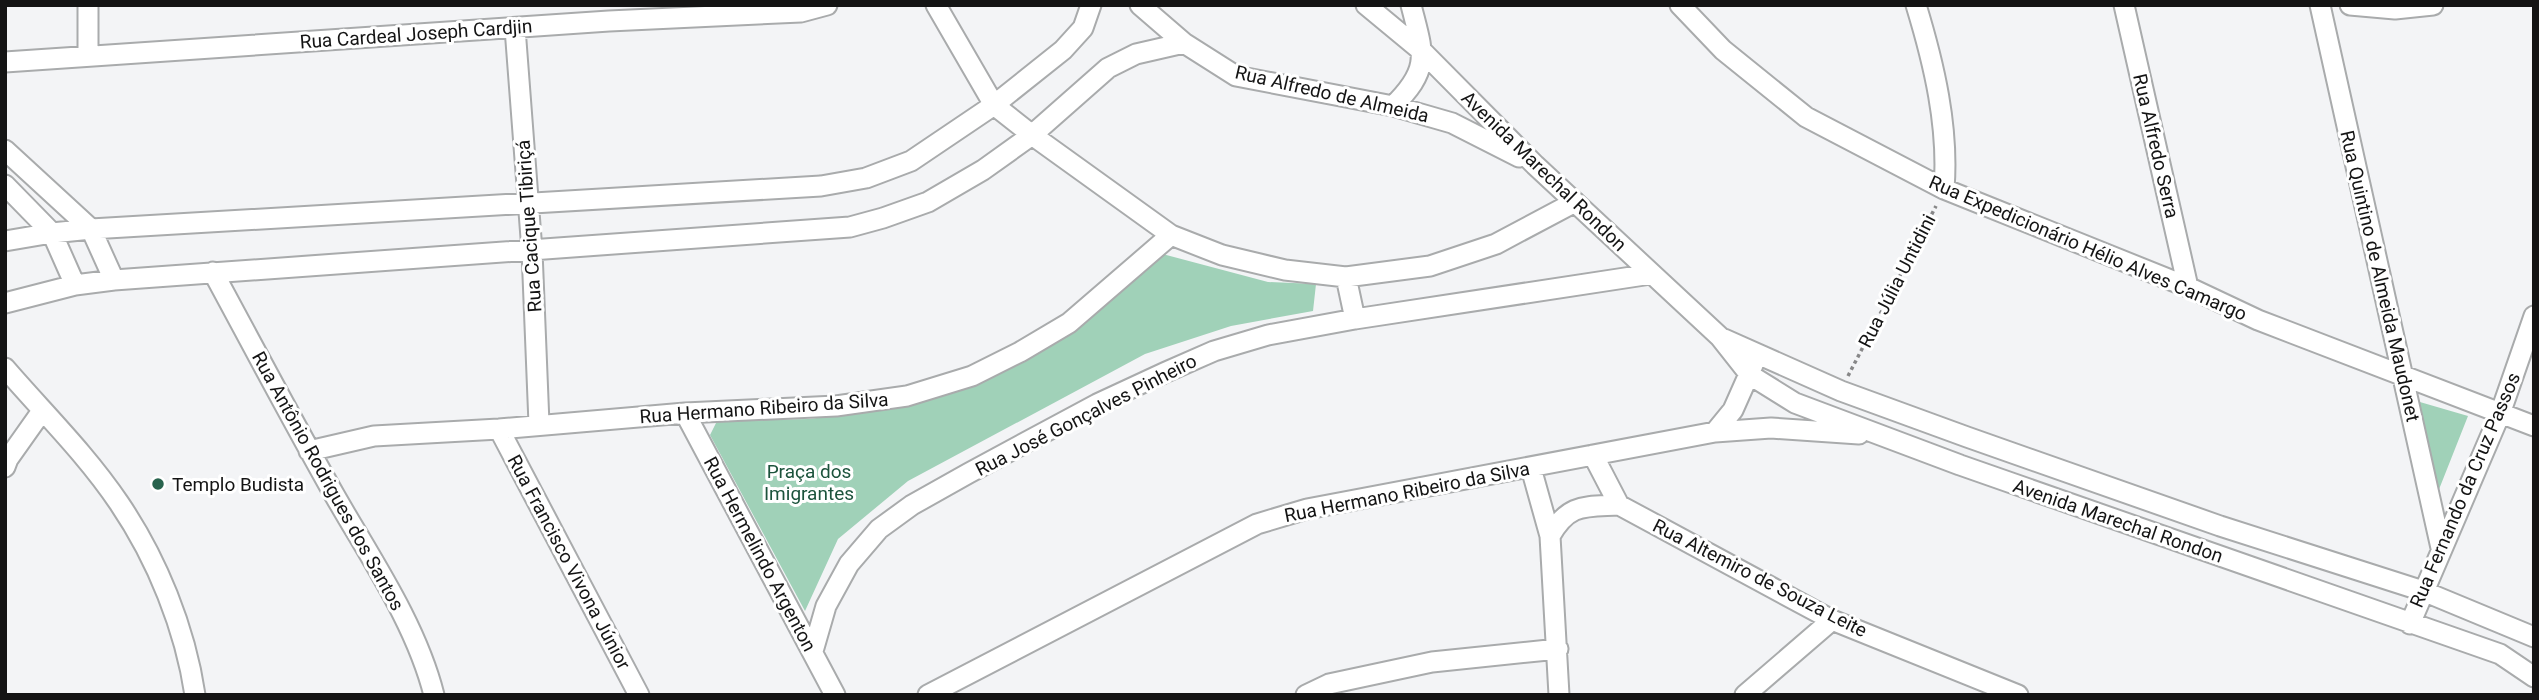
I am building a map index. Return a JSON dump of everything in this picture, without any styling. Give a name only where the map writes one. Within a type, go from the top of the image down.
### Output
[{"type":"street","points":[[88,5],[88,56]]},
{"type":"street","name":"Rua Cardeal Joseph Cardjin","points":[[5,62],[609,20],[801,12],[827,5]]},
{"type":"street","points":[[936,5],[995,105],[1032,135],[1171,235],[1222,255],[1285,270],[1346,277],[1430,266],[1496,244],[1575,202]]},
{"type":"street","points":[[5,241],[91,229],[821,186],[866,178],[911,161],[995,105],[1063,50],[1083,28],[1091,5]]},
{"type":"street","name":"Rua Alfredo de Almeida","points":[[1140,5],[1184,43],[1236,76],[1393,106],[1451,123],[1535,165]]},
{"type":"street","name":"Avenida Marechal Rondon","points":[[1366,5],[1424,53],[1535,165],[1720,337],[1750,375],[1795,403],[1960,465],[2500,654],[2534,677]]},
{"type":"street","points":[[1393,106],[1417,78],[1424,53],[1411,5]]},
{"type":"street","name":"Rua Expedicionário Hélio Alves Camargo","points":[[1680,5],[1723,50],[1806,117],[1944,189],[2188,288],[2258,320],[2534,426]]},
{"type":"street","points":[[1916,5],[1925,33],[1943,125],[1946,154],[1944,189]]},
{"type":"street","name":"Rua Alfredo Serra","points":[[2124,5],[2188,288]]},
{"type":"street","name":"Rua Quintino de Almeida Maudonet","points":[[2319,5],[2441,548]]},
{"type":"street","points":[[2350,5],[2395,9],[2433,5]]},
{"type":"street","name":"Rua Cacique Tibiriçá","points":[[515,28],[532,251],[539,424]]},
{"type":"street","points":[[5,303],[75,285],[114,280],[850,227],[928,202],[983,170],[1032,135],[1108,68],[1136,54],[1184,43]]},
{"type":"street","points":[[5,150],[91,229],[114,280]]},
{"type":"street","points":[[5,185],[52,233],[75,285]]},
{"type":"street","name":"Rua Hermano Ribeiro da Silva","points":[[309,451],[374,436],[499,429],[685,413],[836,406],[907,397],[972,376],[1069,323],[1171,235]]},
{"type":"street","name":"Rua Antônio Rodrigues dos Santos","points":[[213,272],[309,451],[401,612],[427,668],[434,695]]},
{"type":"street","name":"Rua José Gonçalves Pinheiro","points":[[813,651],[826,606],[849,564],[879,529],[912,505],[1097,404],[1166,372],[1214,351],[1268,335],[1355,319],[1651,274]]},
{"type":"street","points":[[1346,277],[1355,319]]},
{"type":"street","name":"Rua Fernando da Cruz Passos","points":[[2410,624],[2500,414],[2534,316]]},
{"type":"street","name":"Avenida Marechal Rondon","points":[[1720,337],[1840,391],[2220,526],[2423,591],[2534,637]]},
{"type":"street","points":[[1715,432],[1732,410],[1750,375],[1756,354]]},
{"type":"street","points":[[5,368],[62,431],[119,503],[157,572],[175,616],[195,695]]},
{"type":"street","points":[[1771,428],[1782,420],[1795,403],[1805,376]]},
{"type":"street","points":[[5,467],[42,411]]},
{"type":"street","name":"Rua Hermelindo Argenton","points":[[685,413],[835,695]]},
{"type":"street","name":"Rua Hermano Ribeiro da Silva","points":[[928,695],[1257,524],[1307,509],[1715,432],[1771,428],[1882,436]]},
{"type":"street","name":"Rua Francisco Vivona Júnior","points":[[499,429],[639,695]]},
{"type":"street","points":[[1960,465],[1967,437]]},
{"type":"street","points":[[1550,536],[1561,518],[1579,508],[1619,505],[1593,455]]},
{"type":"street","points":[[1531,468],[1550,536],[1559,695]]},
{"type":"street","name":"Rua Altemiro de Souza Leite","points":[[1619,505],[1832,620],[2014,694]]},
{"type":"street","points":[[2211,554],[2220,526]]},
{"type":"street","points":[[1745,695],[1832,620]]},
{"type":"street","points":[[1306,695],[1329,684],[1433,662],[1558,649]]},
{"type":"path","name":"Rua Júlia Untidini","points":[[1840,391],[1944,189]]},
{"type":"green space","name":"Praça dos Imigrantes","points":[[1155,252],[1268,282],[1316,284],[1313,311],[1231,326],[1145,354],[908,481],[838,539],[805,611],[710,435],[717,421],[808,419],[886,410],[945,393],[1001,371]]},
{"type":"green space","points":[[2413,400],[2468,416],[2434,502]]},
{"type":"place","name":"Templo Budista","points":[[158,484]]}]
